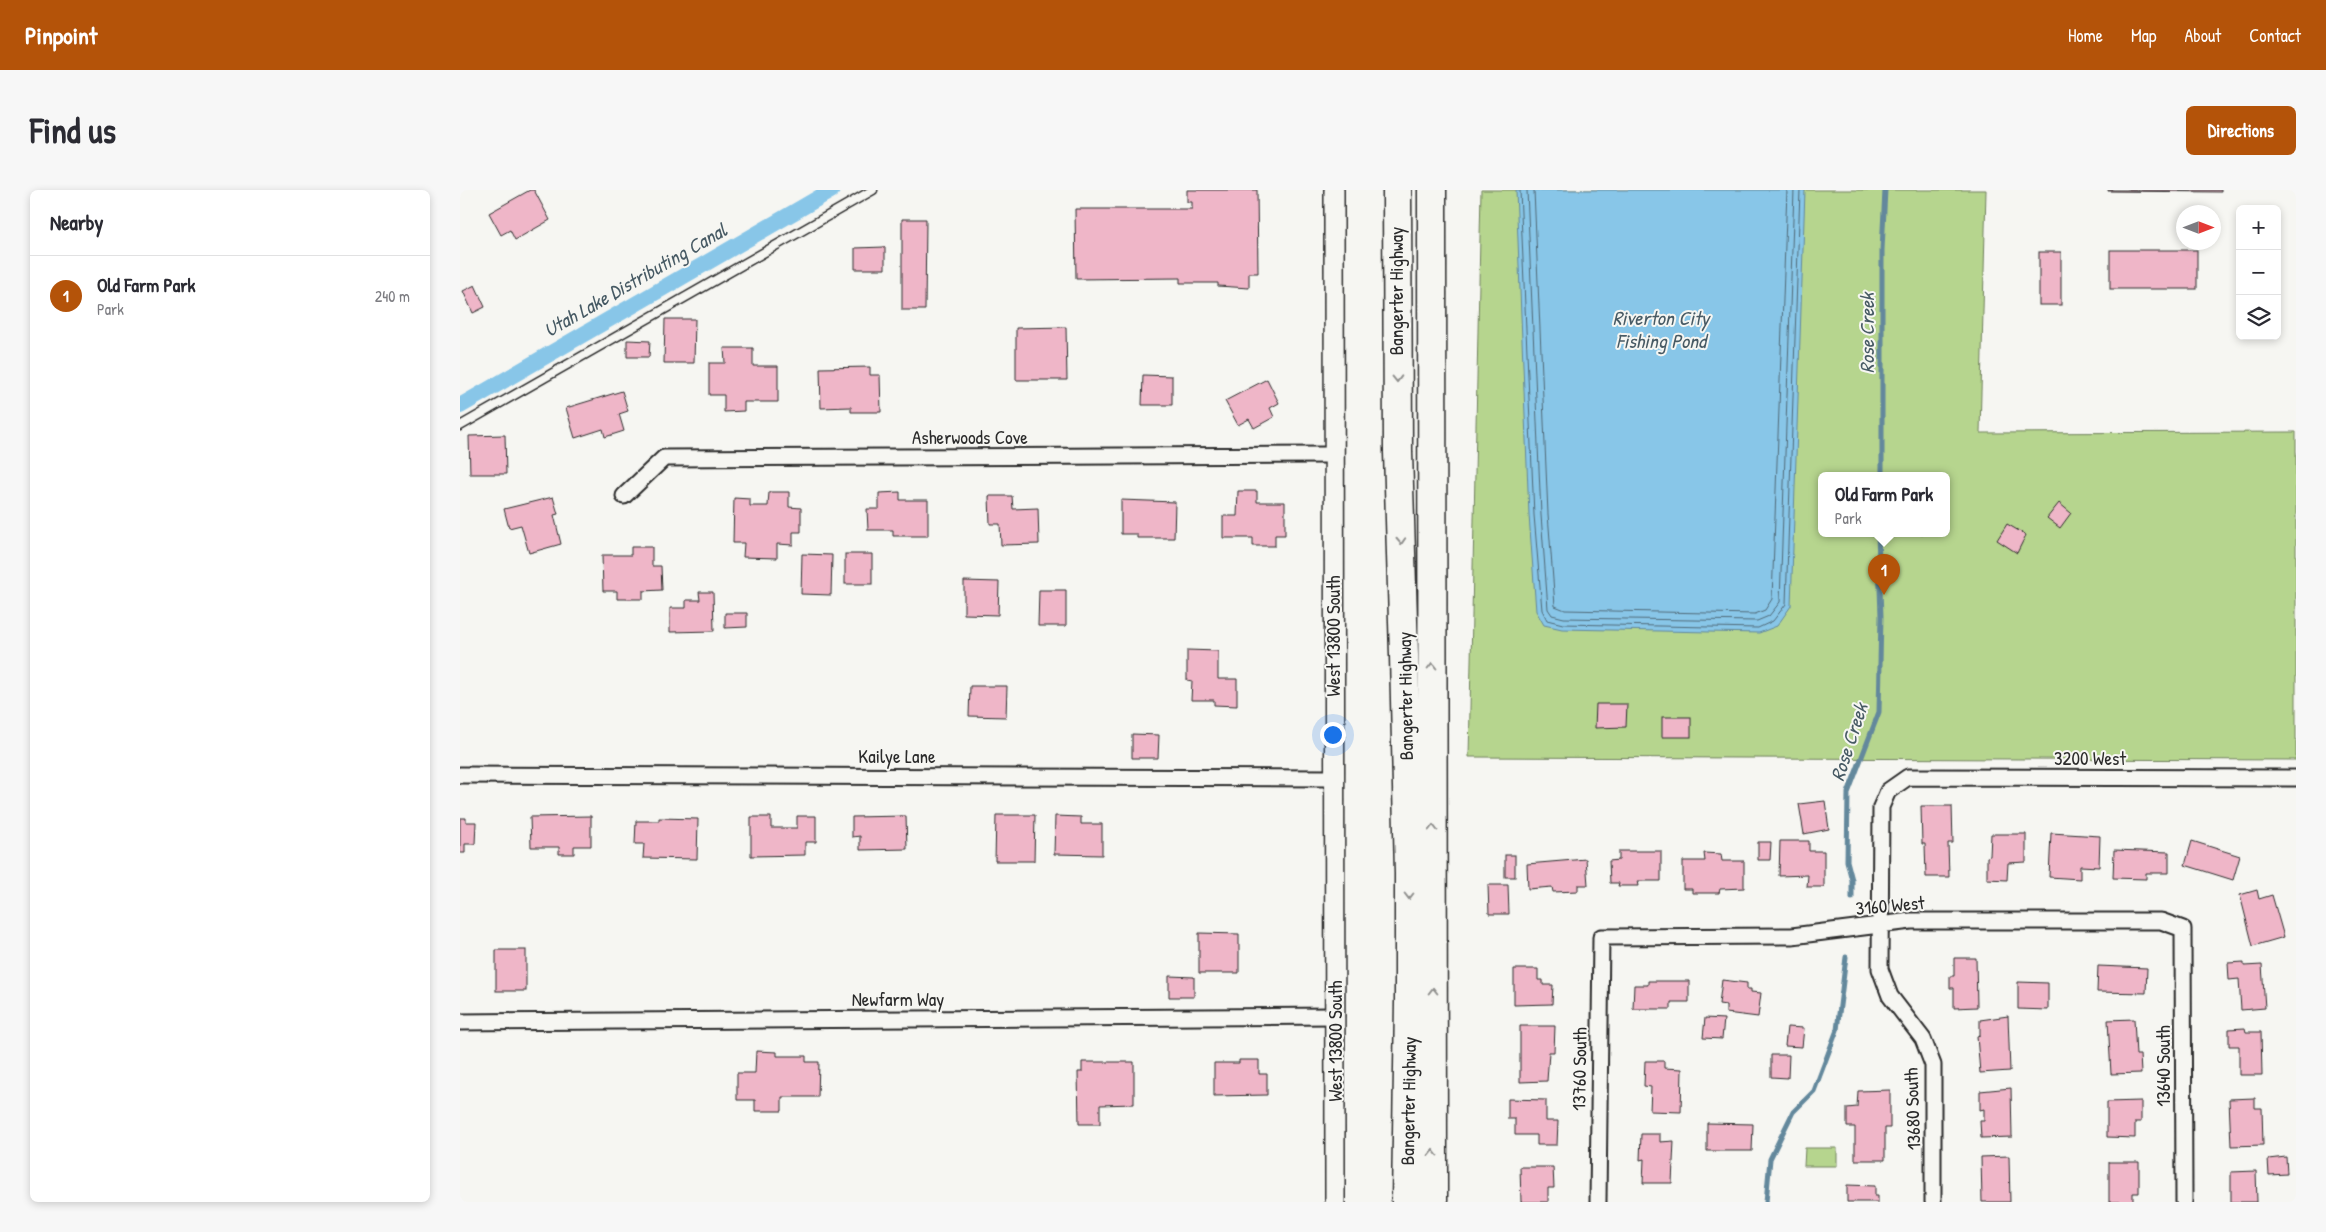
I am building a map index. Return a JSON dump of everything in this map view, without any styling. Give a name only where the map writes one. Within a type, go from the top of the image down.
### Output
[{"type":"highway","name":"Bangerter Highway","points":[[1397,190],[1398,452],[1409,884],[1406,1202]]},
{"type":"highway","name":"Bangerter Highway","points":[[1432,190],[1433,1202]]},
{"type":"street","name":"West 13800 South","points":[[1334,190],[1335,1202]]},
{"type":"street","name":"Asherwoods Cove","points":[[624,496],[664,458],[1333,455]]},
{"type":"street","name":"Kailye Lane","points":[[460,775],[1334,778]]},
{"type":"street","name":"3200 West","points":[[1888,791],[1908,777],[2296,778]]},
{"type":"street","name":"13680 South","points":[[1888,791],[1881,807],[1880,969],[1890,996],[1923,1038],[1933,1065],[1933,1202]]},
{"type":"street","name":"3160 West","points":[[1600,937],[1792,936],[1911,920],[2161,921],[2183,929]]},
{"type":"street","name":"13640 South","points":[[2183,929],[2184,1202]]},
{"type":"street","name":"13760 South","points":[[1598,1202],[1600,937]]},
{"type":"street","name":"Newfarm Way","points":[[460,1022],[1336,1016]]},
{"type":"lane","points":[[460,426],[873,190]]},
{"type":"green space","points":[[1481,190],[1986,190],[1980,433],[2296,432],[2296,760],[1469,757]]},
{"type":"green space","points":[[1805,1148],[1837,1148],[1837,1166],[1804,1166]]},
{"type":"water","name":"Riverton City Fishing Pond","points":[[1516,190],[1805,190],[1791,606],[1777,626],[1759,633],[1562,629],[1544,625],[1536,611],[1529,515]]},
{"type":"building","points":[[530,190],[534,190],[550,220],[515,240],[510,230],[501,235],[489,213]]},
{"type":"building","points":[[1187,190],[1257,190],[1258,273],[1249,273],[1249,288],[1218,286],[1218,283],[1180,283],[1180,278],[1076,279],[1075,209],[1192,209],[1192,202],[1187,202]]},
{"type":"building","points":[[2221,190],[2221,192],[2108,191]]},
{"type":"building","points":[[902,219],[926,219],[925,310],[902,310]]},
{"type":"building","points":[[885,247],[885,269],[855,269],[855,248]]},
{"type":"building","points":[[2110,250],[2197,250],[2197,289],[2110,289]]},
{"type":"building","points":[[2039,252],[2061,252],[2061,305],[2039,305]]},
{"type":"building","points":[[475,285],[485,307],[473,313],[463,291]]},
{"type":"building","points":[[665,319],[695,319],[694,363],[664,363]]},
{"type":"building","points":[[1066,327],[1067,380],[1016,380],[1016,328]]},
{"type":"building","points":[[627,340],[650,341],[649,357],[627,357]]},
{"type":"building","points":[[724,348],[753,348],[753,366],[778,366],[778,402],[744,402],[744,411],[724,412],[724,395],[709,395],[709,363],[725,363]]},
{"type":"building","points":[[870,367],[870,375],[880,375],[881,412],[851,412],[851,407],[821,408],[820,368]]},
{"type":"building","points":[[1143,375],[1172,376],[1172,405],[1142,405]]},
{"type":"building","points":[[1267,379],[1279,403],[1270,408],[1274,417],[1254,428],[1249,419],[1238,425],[1225,401]]},
{"type":"building","points":[[622,391],[628,411],[619,414],[624,431],[605,437],[603,429],[575,438],[566,408]]},
{"type":"building","points":[[505,435],[506,474],[470,474],[469,436]]},
{"type":"building","points":[[1238,491],[1257,491],[1257,502],[1285,502],[1285,535],[1275,535],[1275,546],[1253,546],[1253,538],[1223,538],[1223,516],[1237,516]]},
{"type":"building","points":[[769,492],[789,492],[789,507],[801,508],[801,532],[793,532],[793,545],[777,544],[777,558],[743,557],[744,543],[733,543],[734,498],[750,499],[750,506],[768,506]]},
{"type":"building","points":[[900,492],[900,500],[928,500],[928,536],[893,536],[893,530],[868,530],[867,509],[879,509],[879,493]]},
{"type":"building","points":[[989,496],[1012,496],[1013,509],[1038,508],[1039,544],[1001,545],[1000,524],[990,524]]},
{"type":"building","points":[[553,497],[558,514],[554,515],[561,544],[529,553],[521,525],[509,528],[504,509]]},
{"type":"building","points":[[1121,500],[1175,502],[1174,538],[1137,538],[1137,534],[1121,534]]},
{"type":"building","points":[[2059,503],[2071,513],[2060,528],[2047,518]]},
{"type":"building","points":[[2007,524],[2026,535],[2017,553],[1997,540]]},
{"type":"building","points":[[631,547],[652,547],[652,566],[661,566],[662,590],[643,591],[643,599],[617,599],[617,591],[603,591],[602,555],[631,555]]},
{"type":"building","points":[[802,554],[832,555],[831,595],[801,594]]},
{"type":"building","points":[[845,554],[872,554],[872,584],[845,584]]},
{"type":"building","points":[[964,581],[999,582],[998,615],[964,614]]},
{"type":"building","points":[[1039,590],[1066,590],[1066,626],[1038,626]]},
{"type":"building","points":[[699,592],[713,592],[714,631],[670,632],[670,608],[686,608],[686,600],[700,600]]},
{"type":"building","points":[[725,613],[747,613],[747,627],[725,628]]},
{"type":"building","points":[[1187,650],[1218,651],[1218,679],[1237,679],[1237,706],[1214,705],[1214,700],[1191,700],[1192,681],[1187,680]]},
{"type":"building","points":[[970,686],[1007,686],[1006,717],[969,716]]},
{"type":"building","points":[[1596,704],[1627,704],[1626,727],[1595,728]]},
{"type":"building","points":[[1662,717],[1691,717],[1691,737],[1662,737]]},
{"type":"building","points":[[1132,734],[1159,735],[1158,758],[1132,758]]},
{"type":"building","points":[[1825,801],[1829,829],[1804,834],[1799,804]]},
{"type":"building","points":[[1921,806],[1952,806],[1953,843],[1948,843],[1949,877],[1926,877],[1925,844],[1922,844]]},
{"type":"building","points":[[996,815],[1035,815],[1034,861],[995,861]]},
{"type":"building","points":[[591,816],[591,846],[574,846],[574,854],[559,854],[559,847],[531,847],[530,817]]},
{"type":"building","points":[[797,816],[816,816],[816,842],[805,842],[805,855],[751,856],[751,817],[771,817],[771,828],[797,828]]},
{"type":"building","points":[[906,816],[907,849],[860,850],[860,836],[852,837],[852,817]]},
{"type":"building","points":[[1055,816],[1081,817],[1081,824],[1102,824],[1102,855],[1054,854]]},
{"type":"building","points":[[460,818],[466,818],[466,822],[476,822],[475,844],[465,844],[465,853],[460,853]]},
{"type":"building","points":[[659,818],[698,819],[697,859],[643,858],[644,844],[635,844],[636,821],[659,821]]},
{"type":"building","points":[[2051,833],[2100,836],[2099,867],[2080,866],[2080,879],[2049,877]]},
{"type":"building","points":[[1991,834],[2026,834],[2026,862],[2008,863],[2007,880],[1987,879],[1987,857],[1990,856]]},
{"type":"building","points":[[1780,841],[1809,841],[1809,851],[1824,851],[1824,887],[1807,887],[1808,875],[1779,876]]},
{"type":"building","points":[[2192,841],[2240,856],[2233,880],[2185,865]]},
{"type":"building","points":[[1758,842],[1771,842],[1770,860],[1758,860]]},
{"type":"building","points":[[2114,850],[2169,852],[2169,873],[2146,873],[2146,879],[2113,878]]},
{"type":"building","points":[[1619,851],[1661,851],[1661,881],[1638,881],[1639,886],[1618,886],[1619,883],[1610,883],[1609,861],[1619,860]]},
{"type":"building","points":[[1704,853],[1721,854],[1722,861],[1744,861],[1744,888],[1720,889],[1719,893],[1692,893],[1692,889],[1683,889],[1683,861],[1705,861]]},
{"type":"building","points":[[1505,855],[1515,855],[1515,877],[1505,877]]},
{"type":"building","points":[[1586,859],[1588,885],[1578,885],[1578,891],[1553,892],[1552,887],[1528,889],[1527,864]]},
{"type":"building","points":[[1488,885],[1508,885],[1509,914],[1489,914]]},
{"type":"building","points":[[2257,890],[2259,899],[2272,895],[2284,937],[2253,946],[2240,895]]},
{"type":"building","points":[[1199,933],[1239,934],[1239,973],[1199,973]]},
{"type":"building","points":[[496,950],[526,950],[526,991],[496,991]]},
{"type":"building","points":[[1954,958],[1976,958],[1977,1007],[1954,1008],[1954,988],[1950,988],[1950,976],[1954,976]]},
{"type":"building","points":[[2244,962],[2244,966],[2262,965],[2265,1008],[2241,1010],[2239,979],[2229,980],[2228,963]]},
{"type":"building","points":[[2098,966],[2147,968],[2146,993],[2097,992]]},
{"type":"building","points":[[1514,969],[1538,969],[1538,980],[1543,980],[1543,985],[1553,985],[1552,1004],[1514,1005]]},
{"type":"building","points":[[1169,976],[1194,977],[1194,997],[1169,997]]},
{"type":"building","points":[[1722,980],[1747,983],[1747,989],[1751,989],[1751,992],[1761,993],[1758,1017],[1726,1013],[1726,1005],[1719,1004]]},
{"type":"building","points":[[1648,981],[1689,981],[1689,1002],[1671,1002],[1671,1009],[1633,1009],[1634,985],[1648,985]]},
{"type":"building","points":[[2018,982],[2048,983],[2048,1010],[2018,1009]]},
{"type":"building","points":[[2008,1016],[2010,1071],[1980,1073],[1977,1036],[1980,1035],[1980,1020]]},
{"type":"building","points":[[1705,1018],[1724,1019],[1722,1039],[1703,1038]]},
{"type":"building","points":[[2134,1019],[2136,1055],[2140,1055],[2141,1073],[2111,1074],[2108,1020]]},
{"type":"building","points":[[1520,1026],[1555,1026],[1554,1052],[1549,1052],[1547,1081],[1520,1082]]},
{"type":"building","points":[[1787,1027],[1804,1028],[1802,1047],[1785,1046]]},
{"type":"building","points":[[2245,1028],[2246,1032],[2261,1032],[2262,1075],[2239,1075],[2239,1046],[2229,1046],[2229,1029]]},
{"type":"building","points":[[756,1051],[777,1052],[777,1056],[806,1056],[806,1062],[819,1062],[818,1097],[782,1097],[782,1111],[755,1111],[755,1100],[737,1100],[737,1073],[755,1073]]},
{"type":"building","points":[[1771,1055],[1789,1055],[1788,1078],[1771,1077]]},
{"type":"building","points":[[1239,1060],[1259,1060],[1259,1074],[1267,1074],[1267,1095],[1214,1096],[1214,1063],[1239,1063]]},
{"type":"building","points":[[1645,1061],[1664,1061],[1664,1068],[1682,1069],[1681,1112],[1650,1111],[1651,1087],[1644,1086]]},
{"type":"building","points":[[1082,1062],[1134,1062],[1134,1104],[1100,1105],[1100,1124],[1079,1124],[1078,1072],[1082,1072]]},
{"type":"building","points":[[2011,1088],[2012,1137],[1981,1138],[1980,1121],[1984,1121],[1984,1109],[1980,1110],[1980,1091]]},
{"type":"building","points":[[1890,1090],[1890,1128],[1885,1128],[1885,1160],[1855,1160],[1855,1127],[1847,1127],[1847,1108],[1857,1107],[1858,1091]]},
{"type":"building","points":[[2255,1098],[2255,1108],[2262,1108],[2263,1145],[2231,1146],[2229,1099]]},
{"type":"building","points":[[1508,1099],[1546,1100],[1546,1121],[1558,1121],[1557,1145],[1537,1145],[1537,1135],[1515,1135],[1515,1119],[1508,1119]]},
{"type":"building","points":[[2141,1101],[2141,1122],[2135,1122],[2135,1138],[2107,1137],[2107,1102]]},
{"type":"building","points":[[1707,1123],[1753,1124],[1752,1151],[1707,1151]]},
{"type":"building","points":[[1641,1134],[1660,1134],[1660,1142],[1674,1141],[1672,1183],[1643,1183],[1644,1159],[1640,1160]]},
{"type":"building","points":[[2009,1156],[2010,1202],[1982,1202],[1981,1157]]},
{"type":"building","points":[[2286,1157],[2287,1174],[2269,1175],[2268,1159]]},
{"type":"building","points":[[2109,1162],[2139,1162],[2139,1193],[2133,1193],[2133,1202],[2109,1202]]},
{"type":"building","points":[[1520,1167],[1553,1167],[1554,1188],[1548,1188],[1548,1202],[1521,1202]]},
{"type":"building","points":[[2256,1171],[2257,1202],[2231,1202],[2231,1172]]},
{"type":"building","points":[[1847,1185],[1875,1186],[1875,1196],[1878,1196],[1878,1202],[1847,1202]]},
{"type":"waterway","name":"Utah Lake Distributing Canal","points":[[460,406],[832,190]]},
{"type":"waterway","name":"Rose Creek","points":[[1882,472],[1882,250],[1885,190]]},
{"type":"waterway","name":"Rose Creek","points":[[1852,898],[1852,880],[1847,861],[1848,793],[1879,712],[1881,616],[1878,537]]},
{"type":"waterway","name":"Rose Creek","points":[[1766,1202],[1770,1159],[1793,1112],[1814,1091],[1837,1030],[1846,957]]},
{"type":"place","name":"Old Farm Park","points":[[1884,595]]}]
